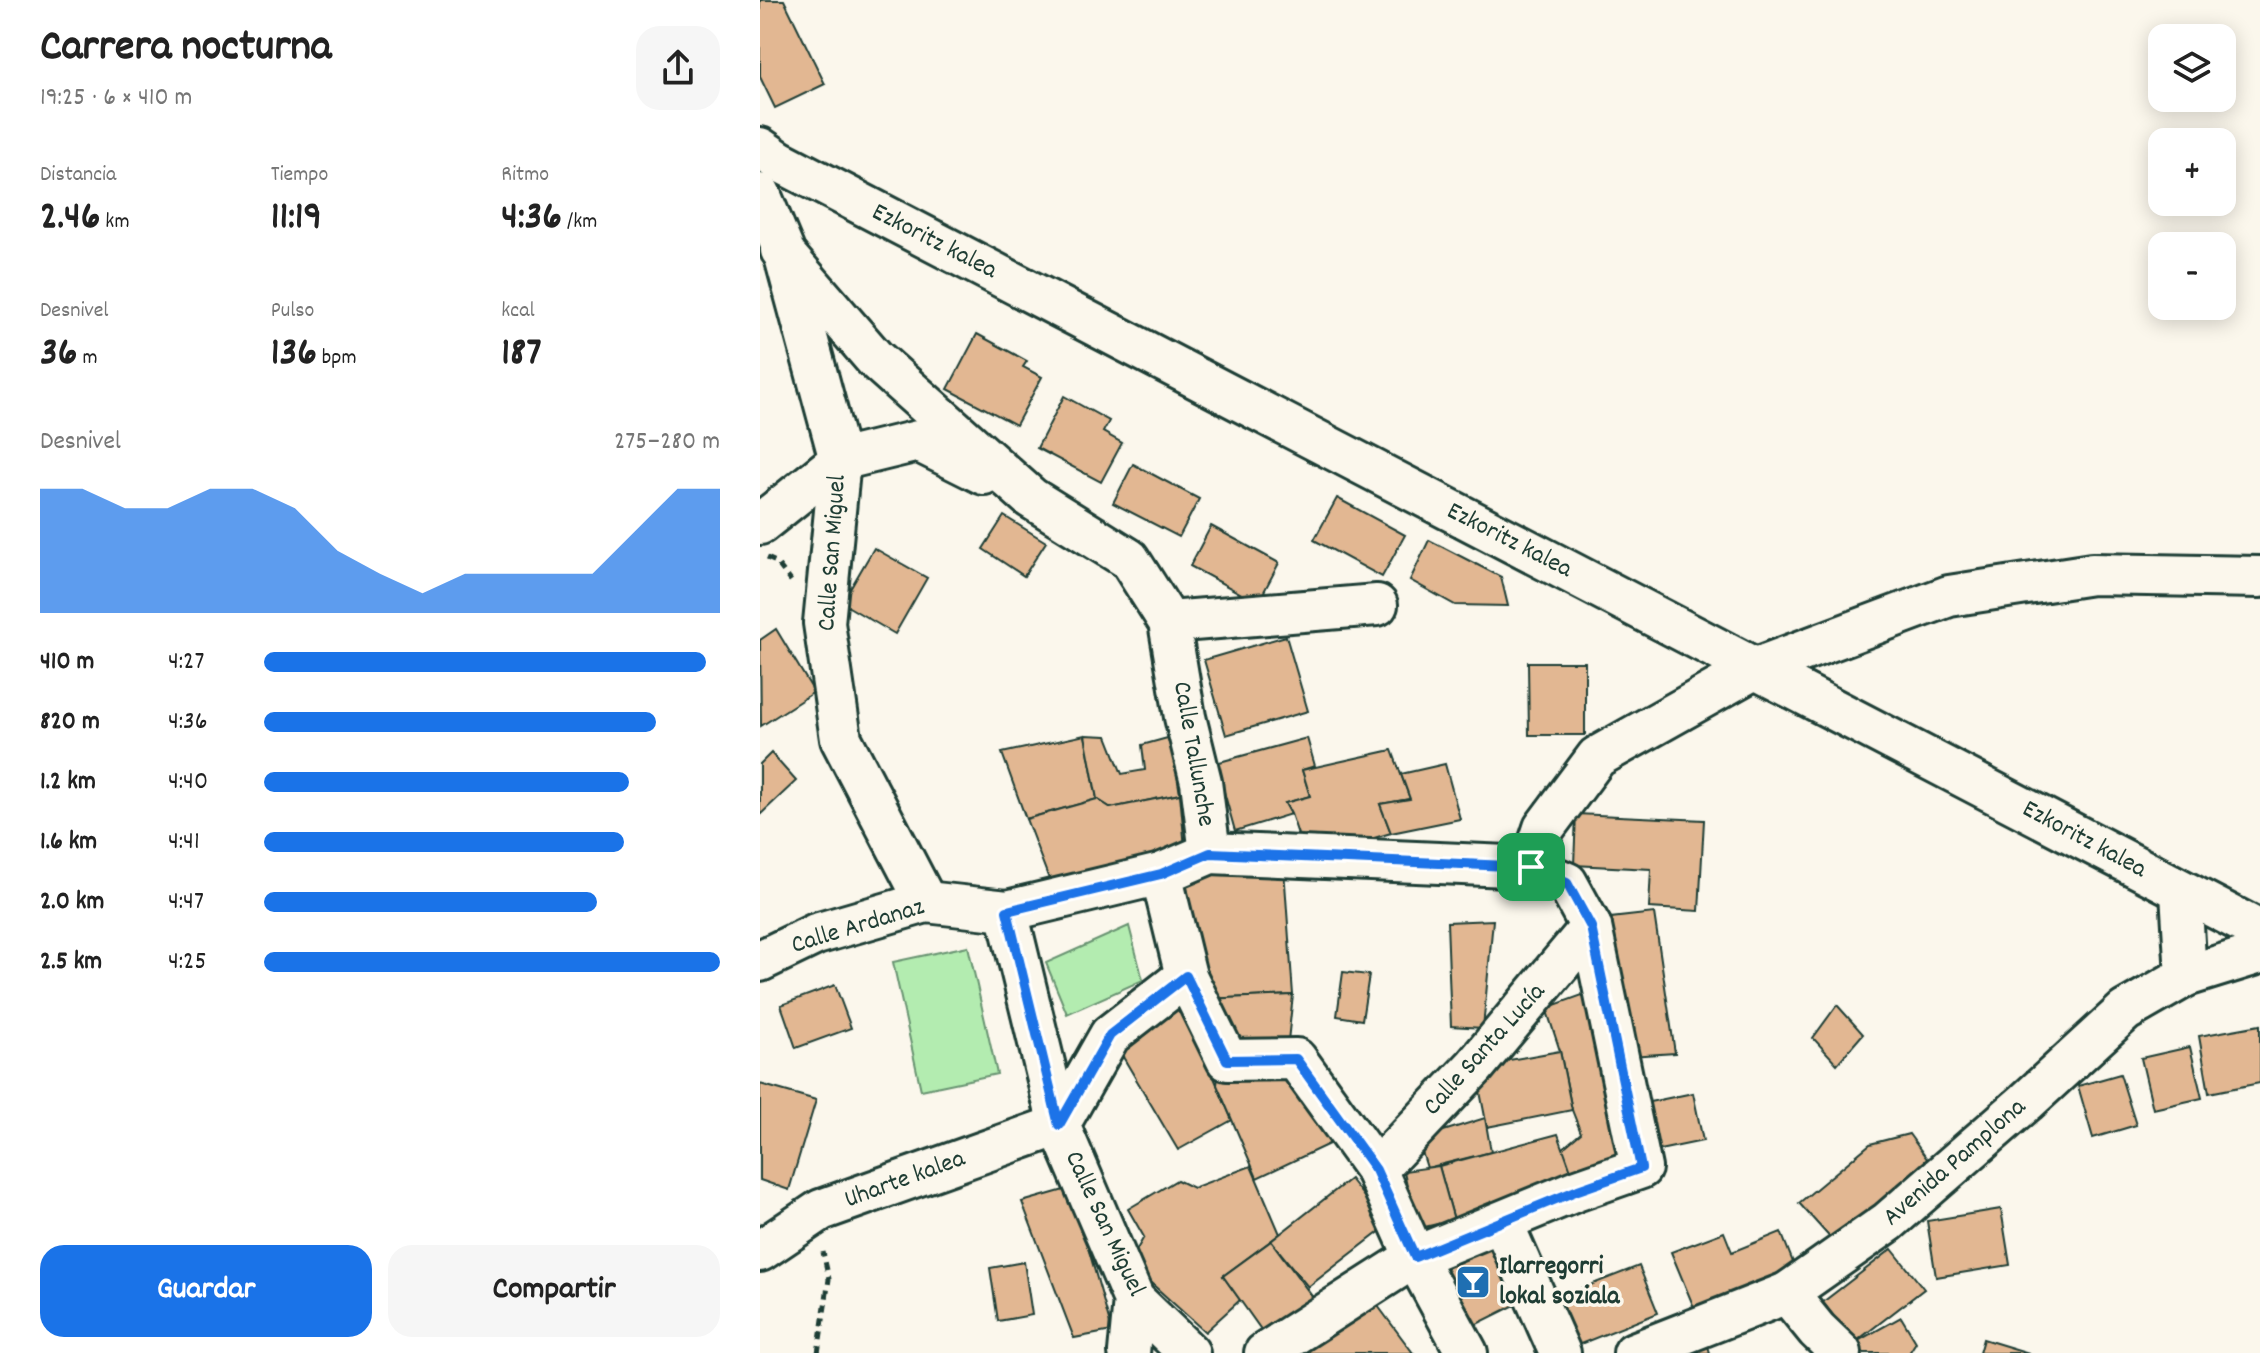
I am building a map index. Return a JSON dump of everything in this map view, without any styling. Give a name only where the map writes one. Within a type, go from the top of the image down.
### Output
[{"type":"street","name":"Ezkoritz kalea","points":[[760,148],[821,184],[2260,931]]},
{"type":"street","name":"Calle San Miguel","points":[[760,194],[781,250],[840,460],[824,623],[841,739],[926,902]]},
{"type":"street","name":"Calle Tallunche","points":[[781,250],[875,359],[1031,498]]},
{"type":"street","name":"Calle Tallunche","points":[[760,524],[840,460],[918,441],[1031,498],[1129,559],[1169,622],[1185,717],[1201,782],[1210,853],[1531,867],[1567,883],[1591,927]]},
{"type":"street","points":[[1531,867],[1544,828],[1597,757],[1754,669],[1949,596],[2092,574],[2260,577]]},
{"type":"street","points":[[1169,622],[1377,605]]},
{"type":"street","name":"Calle Ardanaz","points":[[760,961],[816,934],[926,902],[1007,911],[1161,874],[1210,853]]},
{"type":"street","points":[[1161,874],[1186,976],[1227,1060],[1296,1059],[1376,1170],[1415,1257],[1467,1353]]},
{"type":"street","points":[[2181,892],[2186,976]]},
{"type":"street","name":"Calle San Miguel","points":[[1007,911],[1059,1125],[1134,1300],[1189,1353]]},
{"type":"street","points":[[1265,1353],[1415,1257],[1578,1190],[1641,1168],[1591,927]]},
{"type":"street","name":"Calle Santa Lucía","points":[[1376,1170],[1475,1066],[1591,927]]},
{"type":"street","name":"Avenida Pamplona","points":[[1634,1353],[1787,1293],[1888,1222],[2125,1011],[2186,976],[2260,953]]},
{"type":"street","points":[[1059,1125],[1110,1035],[1186,976]]},
{"type":"street","name":"Uharte kalea","points":[[760,1251],[821,1210],[1059,1125]]},
{"type":"street","points":[[1502,1222],[1560,1353]]},
{"type":"street","points":[[1787,1293],[1817,1330],[1841,1353]]},
{"type":"street","points":[[1129,1353],[1134,1300]]},
{"type":"path","points":[[805,1220],[823,1254],[829,1279],[818,1353]]},
{"type":"green space","points":[[1129,926],[1143,980],[1067,1014],[1046,963]]},
{"type":"green space","points":[[968,946],[997,1074],[921,1090],[893,962]]},
{"type":"building","points":[[760,0],[784,0],[825,84],[775,108],[760,77]]},
{"type":"building","points":[[977,334],[1027,361],[1023,367],[1042,377],[1016,425],[948,389]]},
{"type":"building","points":[[1064,396],[1109,421],[1103,432],[1122,443],[1101,482],[1037,448]]},
{"type":"building","points":[[1133,464],[1199,499],[1179,537],[1113,503]]},
{"type":"building","points":[[1337,498],[1405,535],[1382,577],[1314,540]]},
{"type":"building","points":[[1004,516],[1046,542],[1024,576],[983,549]]},
{"type":"building","points":[[1211,526],[1279,563],[1258,603],[1190,566]]},
{"type":"building","points":[[1429,540],[1501,577],[1508,606],[1455,605],[1410,580]]},
{"type":"building","points":[[874,548],[927,578],[895,634],[842,603]]},
{"type":"building","points":[[776,629],[814,692],[761,726],[760,640]]},
{"type":"building","points":[[1286,636],[1308,711],[1226,735],[1204,660]]},
{"type":"building","points":[[1528,662],[1585,662],[1585,735],[1529,735]]},
{"type":"building","points":[[1085,735],[1097,799],[1026,819],[1002,753]]},
{"type":"building","points":[[1085,735],[1107,736],[1122,774],[1145,770],[1142,745],[1171,737],[1180,794],[1111,808],[1097,799]]},
{"type":"building","points":[[1307,738],[1315,766],[1302,770],[1310,796],[1285,803],[1291,814],[1235,831],[1216,763]]},
{"type":"building","points":[[1392,750],[1410,799],[1380,804],[1391,833],[1306,858],[1285,803],[1310,796],[1302,770]]},
{"type":"building","points":[[771,753],[796,781],[760,815],[760,764]]},
{"type":"building","points":[[1445,764],[1460,819],[1391,833],[1380,804],[1410,799],[1401,774]]},
{"type":"building","points":[[1180,794],[1185,848],[1049,879],[1026,819],[1097,799],[1111,808]]},
{"type":"building","points":[[1576,814],[1704,820],[1699,911],[1649,908],[1651,869],[1574,865]]},
{"type":"building","points":[[1183,864],[1284,869],[1293,995],[1206,999]]},
{"type":"building","points":[[1654,913],[1675,1053],[1629,1056],[1611,918]]},
{"type":"building","points":[[1493,920],[1483,1028],[1451,1026],[1447,922]]},
{"type":"building","points":[[1343,972],[1369,975],[1362,1020],[1337,1016]]},
{"type":"building","points":[[835,985],[851,1028],[796,1048],[781,1005]]},
{"type":"building","points":[[1175,985],[1232,1120],[1178,1150],[1110,1035]]},
{"type":"building","points":[[1596,990],[1631,1160],[1578,1190],[1562,1149],[1581,1133],[1572,1110],[1560,1051],[1546,1008]]},
{"type":"building","points":[[1293,995],[1286,1059],[1227,1060],[1206,999]]},
{"type":"building","points":[[1837,1005],[1863,1034],[1837,1064],[1813,1038]]},
{"type":"building","points":[[2260,1025],[2260,1083],[2209,1093],[2199,1036]]},
{"type":"building","points":[[2190,1047],[2202,1098],[2153,1109],[2141,1058]]},
{"type":"building","points":[[1560,1051],[1572,1110],[1487,1127],[1475,1066]]},
{"type":"building","points":[[1296,1059],[1350,1134],[1257,1178],[1217,1085],[1219,1067]]},
{"type":"building","points":[[2120,1074],[2136,1125],[2093,1138],[2078,1086]]},
{"type":"building","points":[[760,1084],[816,1100],[789,1190],[760,1180]]},
{"type":"building","points":[[1693,1093],[1703,1141],[1645,1153],[1635,1105]]},
{"type":"building","points":[[1485,1118],[1491,1152],[1427,1168],[1418,1139]]},
{"type":"building","points":[[1558,1134],[1578,1190],[1454,1220],[1439,1166]]},
{"type":"building","points":[[1909,1134],[1930,1163],[1834,1242],[1799,1203],[1870,1144]]},
{"type":"building","points":[[1251,1166],[1280,1234],[1223,1276],[1240,1300],[1205,1332],[1129,1263],[1144,1237],[1128,1209],[1177,1180],[1193,1188]]},
{"type":"building","points":[[1439,1166],[1454,1220],[1416,1229],[1404,1171]]},
{"type":"building","points":[[1350,1179],[1387,1226],[1308,1287],[1271,1241]]},
{"type":"building","points":[[1071,1188],[1112,1331],[1074,1338],[1022,1202]]},
{"type":"building","points":[[2001,1209],[2010,1265],[1936,1277],[1927,1221]]},
{"type":"building","points":[[1492,1232],[1527,1299],[1463,1331],[1429,1265]]},
{"type":"building","points":[[1724,1232],[1732,1252],[1781,1232],[1796,1270],[1695,1310],[1671,1252]]},
{"type":"building","points":[[1271,1241],[1317,1303],[1267,1338],[1223,1276]]},
{"type":"building","points":[[1892,1249],[1924,1289],[1854,1343],[1823,1302]]},
{"type":"building","points":[[1024,1262],[1032,1315],[998,1321],[990,1268]]},
{"type":"building","points":[[1639,1266],[1658,1313],[1568,1349],[1549,1301]]},
{"type":"building","points":[[1375,1302],[1413,1353],[1292,1353]]},
{"type":"building","points":[[1901,1317],[1916,1342],[1909,1353],[1864,1353],[1854,1343]]},
{"type":"building","points":[[1983,1339],[2029,1353],[1979,1353]]},
{"type":"building","points":[[1708,1346],[1710,1353],[1686,1353]]},
{"type":"place","name":"Ilarregorri lokal soziala","points":[[1473,1282]]},
{"type":"route","points":[[1210,853],[1531,867],[1567,883],[1591,927],[1641,1168],[1578,1190],[1415,1257],[1376,1170],[1296,1059],[1227,1060],[1186,976],[1110,1035],[1059,1125],[1007,911],[1161,874],[1210,853]]}]
